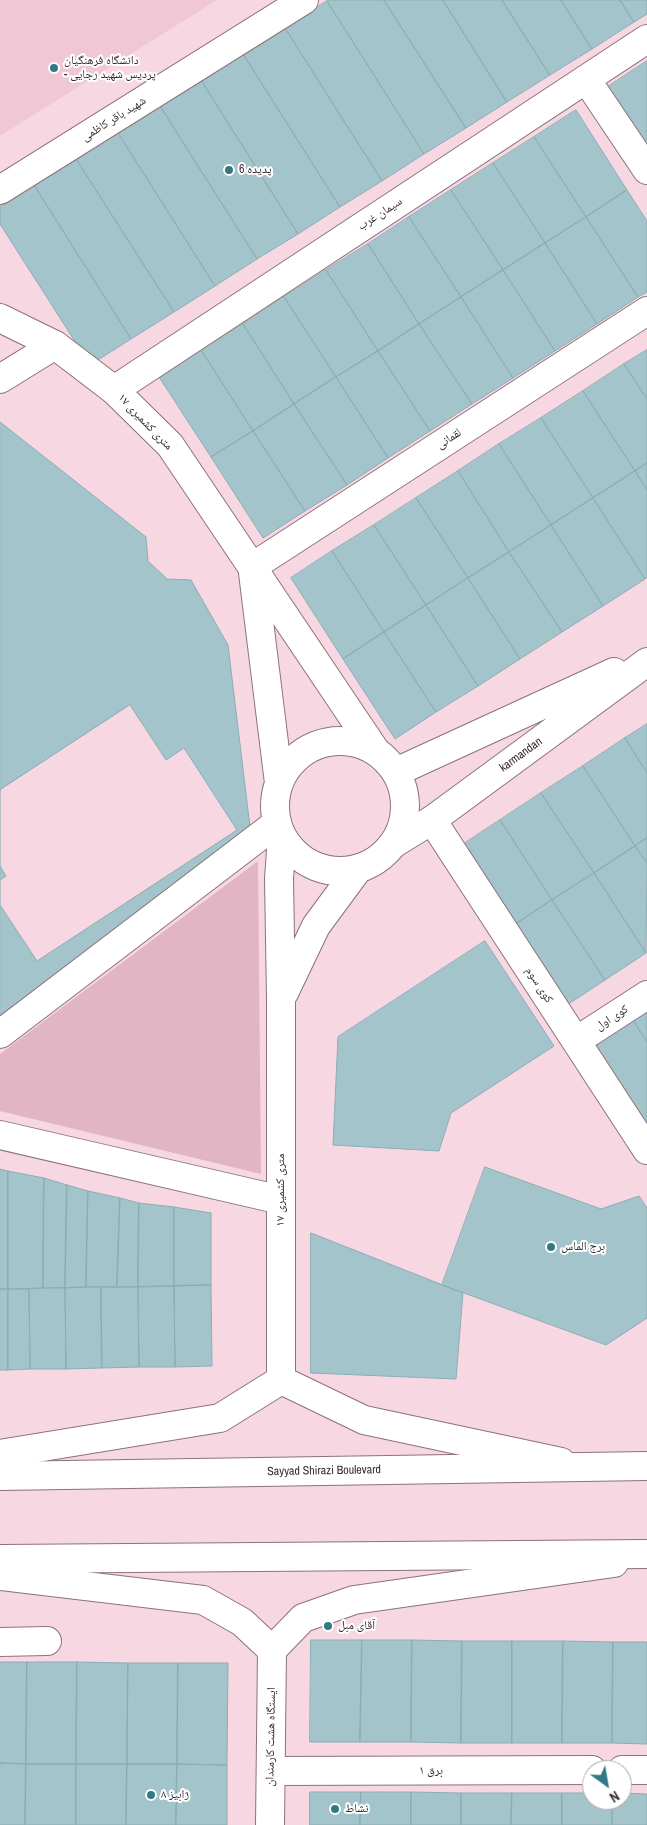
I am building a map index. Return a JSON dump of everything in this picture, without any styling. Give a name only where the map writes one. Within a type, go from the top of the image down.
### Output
[{"type":"street","name":"شهید باقر کاظمی","points":[[0,190],[304,0]]},
{"type":"street","name":"سیمان غرب","points":[[114,390],[647,39]]},
{"type":"street","points":[[586,79],[647,170]]},
{"type":"street","name":"لقمانی","points":[[252,567],[647,311]]},
{"type":"street","name":"۱۷ متری کشمیری","points":[[0,318],[55,345],[114,390],[170,445],[374,750]]},
{"type":"street","points":[[0,379],[55,345]]},
{"type":"street","points":[[252,567],[279,783]]},
{"type":"street","points":[[396,772],[647,656]]},
{"type":"street","name":"karmandan","points":[[393,844],[432,820],[647,662]]},
{"type":"street","points":[[330,741],[353,741],[374,750],[387,760],[396,772],[404,789],[406,808],[402,827],[393,844],[377,859],[358,869],[336,871],[314,866],[295,854],[279,830],[275,810],[275,796],[279,783],[290,763],[308,748],[330,741]]},
{"type":"street","name":"کوی سوم","points":[[432,820],[647,1150]]},
{"type":"street","points":[[0,1034],[279,830]]},
{"type":"street","name":"۱۷ متری کشمیری","points":[[279,830],[281,1380]]},
{"type":"street","points":[[281,999],[316,926],[358,869]]},
{"type":"street","name":"کوی اول","points":[[576,1041],[647,995]]},
{"type":"street","points":[[0,1135],[281,1200]]},
{"type":"street","points":[[0,1454],[220,1418],[281,1380],[364,1420],[584,1467]]},
{"type":"street","name":"Sayyad Shirazi Boulevard","points":[[0,1476],[647,1466]]},
{"type":"street","points":[[0,1559],[647,1554]]},
{"type":"street","points":[[0,1576],[203,1600],[242,1622],[272,1650],[303,1618],[354,1600],[647,1558]]},
{"type":"street","points":[[0,1642],[47,1642]]},
{"type":"street","name":"ایستگاه هشت کارمندان","points":[[270,1825],[272,1650]]},
{"type":"street","name":"برق ۱","points":[[271,1771],[582,1770]]},
{"type":"street","points":[[632,1770],[647,1770]]},
{"type":"shaded area","name":"دانشگاه فرهنگیان - پردیس شهید رجایی","points":[[0,0],[217,0],[0,136]]},
{"type":"shaded area","points":[[258,861],[261,1174],[0,1111],[0,1054]]},
{"type":"building","points":[[328,0],[384,0],[466,128],[424,154]]},
{"type":"building","points":[[384,0],[443,0],[507,102],[466,128]]},
{"type":"building","points":[[443,0],[502,0],[550,75],[507,102]]},
{"type":"building","points":[[502,0],[561,0],[592,49],[550,75]]},
{"type":"building","points":[[561,0],[620,0],[634,22],[592,49]]},
{"type":"building","points":[[620,0],[647,0],[647,14],[634,22]]},
{"type":"building","points":[[327,1],[424,154],[382,181],[285,28]]},
{"type":"building","points":[[285,28],[382,181],[340,207],[243,54]]},
{"type":"building","points":[[243,54],[340,207],[298,234],[201,80]]},
{"type":"building","points":[[647,61],[647,151],[606,88]]},
{"type":"building","name":"پدیده 6","points":[[201,80],[298,234],[257,259],[160,106]]},
{"type":"building","points":[[160,106],[257,259],[215,286],[118,133]]},
{"type":"building","points":[[576,110],[627,190],[586,217],[534,137]]},
{"type":"building","points":[[118,133],[215,286],[174,312],[76,159]]},
{"type":"building","points":[[534,137],[586,217],[545,243],[493,163]]},
{"type":"building","points":[[76,159],[174,312],[131,339],[34,185]]},
{"type":"building","points":[[493,163],[545,243],[503,270],[451,190]]},
{"type":"building","points":[[34,185],[131,339],[90,365],[0,224],[0,207]]},
{"type":"building","points":[[451,190],[503,270],[461,297],[409,217]]},
{"type":"building","points":[[627,190],[647,221],[647,292],[638,297],[586,217]]},
{"type":"building","points":[[409,217],[461,297],[419,324],[368,244]]},
{"type":"building","points":[[586,217],[638,297],[597,324],[545,243]]},
{"type":"building","points":[[545,243],[597,324],[555,351],[503,270]]},
{"type":"building","points":[[368,244],[419,324],[378,351],[326,270]]},
{"type":"building","points":[[326,270],[378,351],[336,377],[284,297]]},
{"type":"building","points":[[503,270],[555,351],[513,378],[461,297]]},
{"type":"building","points":[[284,297],[336,377],[294,404],[243,324]]},
{"type":"building","points":[[461,297],[513,378],[472,404],[419,324]]},
{"type":"building","points":[[243,324],[294,404],[253,431],[201,350]]},
{"type":"building","points":[[419,324],[472,404],[430,431],[378,351]]},
{"type":"building","points":[[201,350],[253,431],[211,457],[159,377]]},
{"type":"building","points":[[647,350],[647,399],[624,364]]},
{"type":"building","points":[[378,351],[430,431],[388,458],[336,377]]},
{"type":"building","points":[[624,364],[647,399],[647,463],[635,471],[583,391]]},
{"type":"building","points":[[336,377],[388,458],[347,485],[294,404]]},
{"type":"building","points":[[583,391],[635,471],[593,498],[541,418]]},
{"type":"building","points":[[294,404],[347,485],[305,511],[253,431]]},
{"type":"building","points":[[541,418],[593,498],[551,525],[499,444]]},
{"type":"building","points":[[0,422],[146,537],[148,561],[167,579],[191,580],[228,645],[251,835],[0,1015]]},
{"type":"building","points":[[253,431],[305,511],[263,538],[211,457]]},
{"type":"building","points":[[499,444],[551,525],[509,552],[458,471]]},
{"type":"building","points":[[647,463],[647,490],[635,471]]},
{"type":"building","points":[[458,471],[509,552],[468,578],[416,498]]},
{"type":"building","points":[[635,471],[647,490],[647,577],[645,579],[593,498]]},
{"type":"building","points":[[416,498],[468,578],[426,605],[374,525]]},
{"type":"building","points":[[593,498],[645,579],[603,606],[551,525]]},
{"type":"building","points":[[374,525],[426,605],[384,632],[332,551]]},
{"type":"building","points":[[551,525],[603,606],[562,632],[509,552]]},
{"type":"building","points":[[332,551],[384,632],[343,659],[291,578]]},
{"type":"building","points":[[509,552],[562,632],[520,659],[468,578]]},
{"type":"building","points":[[468,578],[520,659],[478,686],[426,605]]},
{"type":"building","points":[[426,605],[478,686],[436,712],[384,632]]},
{"type":"building","points":[[384,632],[436,712],[395,739],[343,659]]},
{"type":"building","points":[[130,705],[166,760],[184,748],[237,830],[37,961],[0,905],[0,880],[6,876],[0,866],[0,790]]},
{"type":"building","points":[[647,724],[647,773],[625,738]]},
{"type":"building","points":[[625,738],[647,773],[647,838],[635,846],[583,766]]},
{"type":"building","points":[[583,766],[635,846],[594,873],[541,793]]},
{"type":"building","points":[[541,793],[594,873],[552,900],[500,820]]},
{"type":"building","points":[[500,820],[552,900],[511,927],[459,847]]},
{"type":"building","points":[[647,838],[647,863],[635,846]]},
{"type":"building","points":[[635,846],[647,863],[646,953],[594,873]]},
{"type":"building","points":[[594,873],[646,953],[605,980],[552,900]]},
{"type":"building","points":[[552,900],[605,980],[564,1007],[511,927]]},
{"type":"building","points":[[485,941],[554,1046],[451,1113],[439,1151],[333,1145],[338,1037]]},
{"type":"building","points":[[647,1011],[647,1042],[633,1020]]},
{"type":"building","points":[[633,1020],[647,1042],[647,1125],[592,1047]]},
{"type":"building","name":"برج الماس","points":[[485,1167],[601,1209],[639,1196],[647,1208],[647,1318],[606,1345],[442,1285]]},
{"type":"building","points":[[0,1169],[8,1171],[8,1289],[0,1289]]},
{"type":"building","points":[[8,1171],[44,1178],[43,1288],[8,1289]]},
{"type":"building","points":[[44,1178],[67,1185],[65,1288],[43,1288]]},
{"type":"building","points":[[67,1185],[88,1191],[86,1287],[65,1288]]},
{"type":"building","points":[[88,1191],[120,1198],[117,1287],[86,1287]]},
{"type":"building","points":[[120,1198],[139,1203],[138,1287],[117,1287]]},
{"type":"building","points":[[139,1203],[174,1207],[174,1286],[138,1287]]},
{"type":"building","points":[[174,1207],[211,1213],[211,1285],[174,1286]]},
{"type":"building","points":[[311,1233],[463,1293],[456,1379],[311,1373]]},
{"type":"building","points":[[211,1285],[212,1366],[175,1367],[174,1286]]},
{"type":"building","points":[[174,1286],[175,1367],[139,1367],[138,1287]]},
{"type":"building","points":[[101,1287],[138,1287],[139,1367],[102,1368]]},
{"type":"building","points":[[101,1287],[102,1368],[66,1369],[65,1288]]},
{"type":"building","points":[[65,1288],[66,1369],[30,1369],[29,1289]]},
{"type":"building","points":[[0,1289],[8,1289],[8,1370],[0,1370]]},
{"type":"building","points":[[8,1289],[29,1289],[30,1369],[8,1370]]},
{"type":"building","points":[[311,1640],[362,1640],[360,1742],[310,1742]]},
{"type":"building","points":[[362,1640],[412,1640],[411,1742],[360,1742]]},
{"type":"building","points":[[412,1640],[462,1641],[461,1743],[411,1742]]},
{"type":"building","points":[[462,1641],[512,1641],[512,1743],[461,1743]]},
{"type":"building","points":[[512,1641],[563,1641],[562,1743],[512,1743]]},
{"type":"building","points":[[563,1641],[613,1642],[612,1743],[562,1743]]},
{"type":"building","points":[[613,1642],[647,1642],[647,1744],[612,1743]]},
{"type":"building","points":[[0,1662],[27,1662],[26,1764],[0,1763]]},
{"type":"building","points":[[27,1662],[77,1662],[76,1764],[26,1764]]},
{"type":"building","points":[[77,1662],[128,1663],[127,1764],[76,1764]]},
{"type":"building","points":[[128,1663],[178,1663],[177,1764],[127,1764]]},
{"type":"building","points":[[178,1663],[228,1663],[227,1765],[177,1764]]},
{"type":"building","points":[[0,1763],[26,1764],[25,1825],[0,1825]]},
{"type":"building","points":[[26,1764],[76,1764],[76,1825],[25,1825]]},
{"type":"building","points":[[76,1764],[127,1764],[126,1825],[76,1825]]},
{"type":"building","name":"ژابیز ۸","points":[[127,1764],[177,1764],[176,1825],[126,1825]]},
{"type":"building","points":[[177,1764],[227,1765],[227,1825],[176,1825]]},
{"type":"building","name":"نشاط","points":[[310,1792],[361,1792],[360,1825],[310,1825]]},
{"type":"building","points":[[361,1792],[411,1792],[411,1825],[360,1825]]},
{"type":"building","points":[[411,1792],[461,1793],[461,1825],[411,1825]]},
{"type":"building","points":[[461,1793],[512,1793],[511,1825],[461,1825]]},
{"type":"building","points":[[512,1793],[562,1793],[562,1825],[511,1825]]},
{"type":"building","points":[[562,1793],[582,1793],[582,1810],[612,1810],[612,1825],[562,1825]]},
{"type":"building","points":[[632,1793],[647,1794],[647,1825],[612,1825],[612,1810],[632,1810]]},
{"type":"place","name":"دانشگاه فرهنگیان - پردیس شهید رجایی","points":[[54,68]]},
{"type":"place","name":"پدیده 6","points":[[229,170]]},
{"type":"place","name":"برج الماس","points":[[551,1247]]},
{"type":"place","name":"آقای مبل","points":[[328,1626]]},
{"type":"place","name":"ژابیز ۸","points":[[151,1795]]},
{"type":"place","name":"نشاط","points":[[335,1809]]}]
